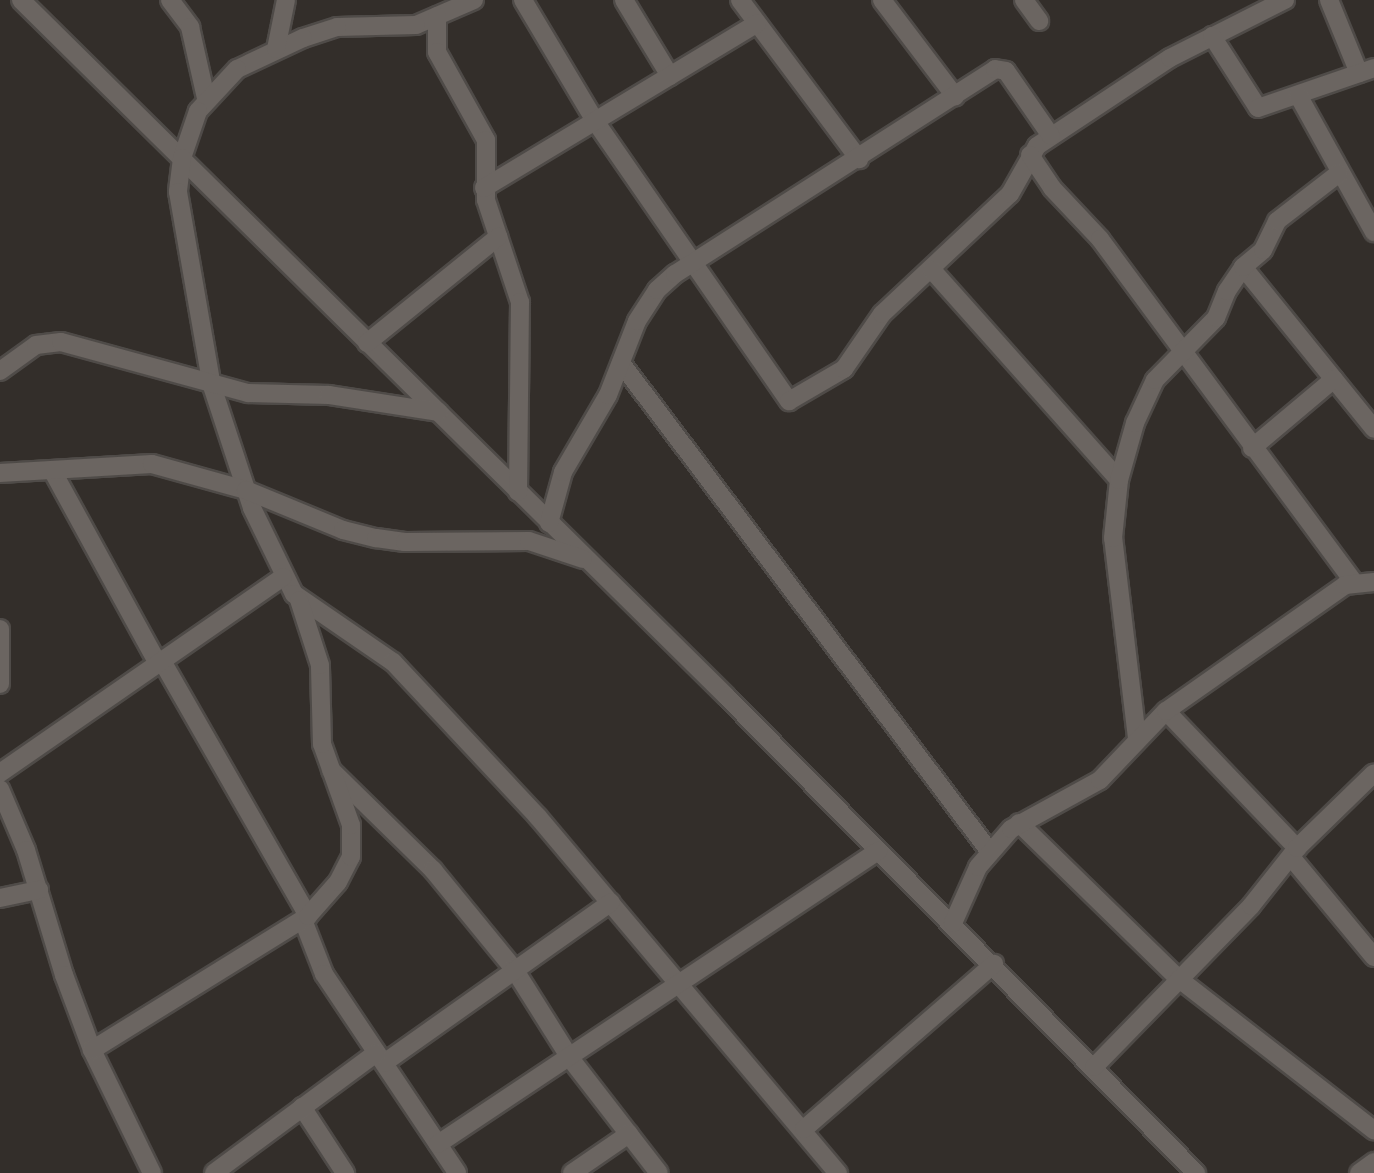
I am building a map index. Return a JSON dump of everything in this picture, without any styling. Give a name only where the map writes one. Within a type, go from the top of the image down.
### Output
[{"type":"street","points":[[21,0],[995,964],[1196,1173]]},
{"type":"street","points":[[170,0],[190,27],[206,98]]},
{"type":"street","points":[[275,49],[286,0]]},
{"type":"street","points":[[93,1050],[305,918],[338,882],[352,851],[351,825],[322,744],[320,665],[299,600],[283,577],[246,490],[212,386],[178,192],[182,158],[190,128],[206,98],[237,69],[275,49],[337,27],[408,26],[474,0]]},
{"type":"street","points":[[523,0],[595,121],[789,401],[844,369],[882,314],[1010,194],[1030,155],[1051,136],[1212,36],[1285,0]]},
{"type":"street","points":[[624,0],[670,76]]},
{"type":"street","points":[[740,0],[859,159]]},
{"type":"street","points":[[882,0],[955,96]]},
{"type":"street","points":[[1024,0],[1039,21]]},
{"type":"street","points":[[1212,36],[1255,106],[1298,95],[1366,70],[1329,0]]},
{"type":"street","points":[[437,16],[437,52],[486,141],[484,188],[521,316],[518,492]]},
{"type":"street","points":[[484,188],[757,23]]},
{"type":"street","points":[[549,523],[563,472],[592,426],[637,321],[657,290],[692,262],[757,218],[859,159],[1000,68],[1051,136]]},
{"type":"street","points":[[1298,95],[1374,232]]},
{"type":"street","points":[[1030,155],[1052,188],[1100,240],[1179,351],[1353,581]]},
{"type":"street","points":[[1137,738],[1114,563],[1119,480],[1146,394],[1179,351],[1216,318],[1243,267],[1263,250],[1277,220],[1339,173]]},
{"type":"street","points":[[368,343],[498,237]]},
{"type":"street","points":[[1243,267],[1374,429]]},
{"type":"street","points":[[932,270],[1119,480]]},
{"type":"street","points":[[0,371],[36,345],[61,342],[212,386],[261,395],[329,395],[439,412]]},
{"type":"street","points":[[621,363],[990,852]]},
{"type":"street","points":[[1252,448],[1334,379]]},
{"type":"street","points":[[0,473],[152,464],[246,490],[343,530],[376,538],[529,541],[588,561]]},
{"type":"street","points":[[52,470],[305,918],[324,974],[457,1173]]},
{"type":"street","points":[[0,773],[283,577]]},
{"type":"street","points":[[953,923],[978,867],[1019,823],[1100,780],[1137,738],[1166,711],[1353,581],[1374,582]]},
{"type":"street","points":[[299,600],[393,662],[611,902],[804,1129],[838,1173]]},
{"type":"street","points":[[0,629],[0,684]]},
{"type":"street","points":[[1166,711],[1294,852],[1374,957]]},
{"type":"street","points":[[329,768],[433,870],[514,969],[570,1058],[659,1173]]},
{"type":"street","points":[[1094,1067],[1251,906],[1294,852],[1374,773]]},
{"type":"street","points":[[0,789],[39,890],[68,988],[93,1050],[152,1173]]},
{"type":"street","points":[[1019,823],[1179,979],[1374,1130]]},
{"type":"street","points":[[438,1144],[878,851]]},
{"type":"street","points":[[0,898],[39,890]]},
{"type":"street","points":[[214,1173],[302,1107],[380,1058],[611,902]]},
{"type":"street","points":[[804,1129],[995,964]]},
{"type":"street","points":[[302,1107],[345,1173]]},
{"type":"street","points":[[572,1173],[629,1134]]},
{"type":"street","points":[[1360,1173],[1374,1162]]}]
